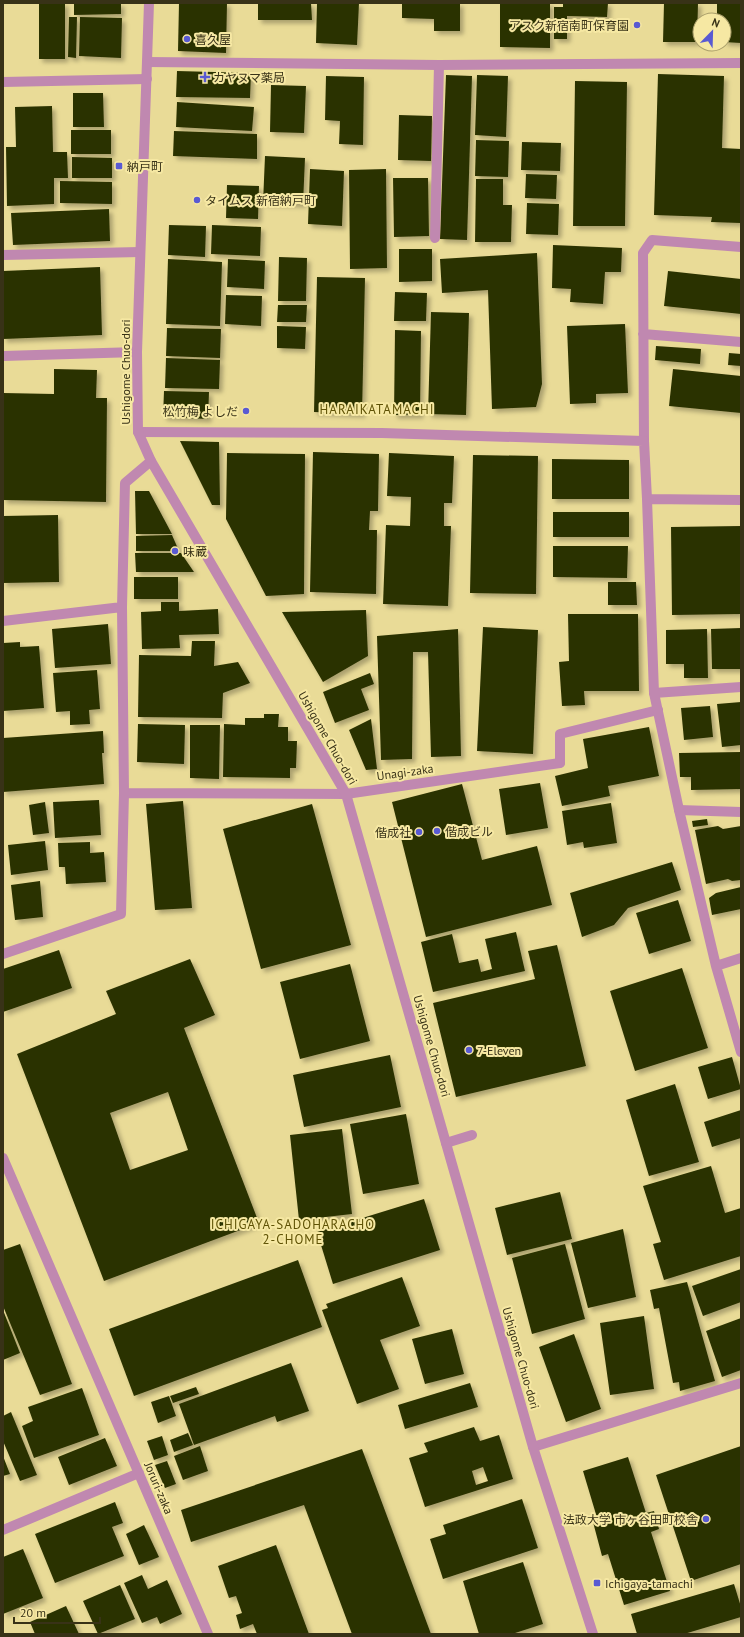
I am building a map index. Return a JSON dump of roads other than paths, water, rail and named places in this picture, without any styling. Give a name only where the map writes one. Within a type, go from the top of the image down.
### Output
[{"type":"street","name":"Ushigome Chuo-dori","points":[[149,3],[137,352],[138,432],[151,461],[346,794],[533,1447],[593,1634]]},
{"type":"street","points":[[147,62],[439,65],[741,63]]},
{"type":"street","points":[[435,238],[439,65]]},
{"type":"street","points":[[3,82],[147,79]]},
{"type":"street","points":[[741,247],[652,240],[643,253],[644,441],[654,693],[678,810],[716,966],[741,1052]]},
{"type":"street","points":[[3,255],[140,252]]},
{"type":"street","points":[[643,334],[741,342]]},
{"type":"street","points":[[3,356],[137,352]]},
{"type":"street","points":[[138,432],[382,433],[644,441]]},
{"type":"street","points":[[3,954],[122,914],[124,793],[122,607],[125,483],[151,461]]},
{"type":"street","points":[[647,499],[741,500]]},
{"type":"street","points":[[3,621],[122,607]]},
{"type":"street","points":[[654,693],[741,687]]},
{"type":"street","name":"Unagi-zaka","points":[[124,793],[346,794],[560,763],[560,734],[658,710]]},
{"type":"street","points":[[678,810],[741,812]]},
{"type":"street","points":[[716,966],[741,958]]},
{"type":"street","points":[[446,1143],[472,1135]]},
{"type":"street","name":"Joruri-zaka","points":[[3,1158],[208,1634]]},
{"type":"street","points":[[533,1447],[741,1383]]},
{"type":"street","points":[[3,1530],[139,1473]]},
{"type":"place","name":"アスク新宿南町保育園","points":[[637,25]]},
{"type":"place","name":"喜久屋","points":[[187,39]]},
{"type":"place","name":"カヤヌマ薬局","points":[[205,77]]},
{"type":"place","name":"納戸町","points":[[119,166]]},
{"type":"place","name":"タイムス 新宿納戸町","points":[[197,200]]},
{"type":"place","name":"松竹梅 よしだ","points":[[246,411]]},
{"type":"place","name":"味蔵","points":[[175,551]]},
{"type":"place","name":"偕成ビル","points":[[437,831]]},
{"type":"place","name":"偕成社","points":[[419,832]]},
{"type":"place","name":"7-Eleven","points":[[469,1050]]},
{"type":"place","name":"法政大学 市ヶ谷田町校舎","points":[[706,1519]]},
{"type":"place","name":"Ichigaya-tamachi","points":[[597,1583]]},
{"type":"district","name":"HARAIKATAMACHI","points":[[377,409]]},
{"type":"district","name":"ICHIGAYA-SADOHARACHO 2-CHOME","points":[[293,1232]]}]
